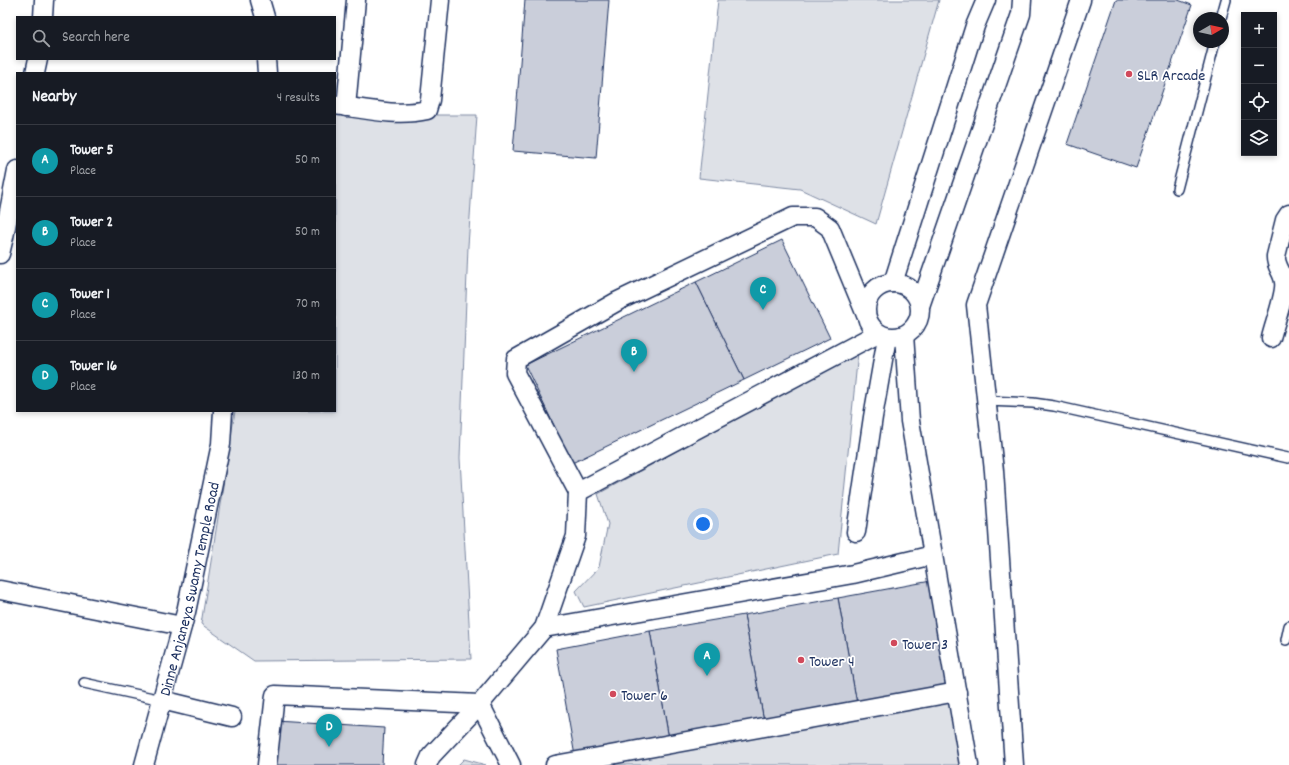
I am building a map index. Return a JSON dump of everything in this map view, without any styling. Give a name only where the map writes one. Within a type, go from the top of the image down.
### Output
[{"type":"street","points":[[43,16],[44,0]]},
{"type":"street","points":[[260,0],[264,16]]},
{"type":"street","points":[[356,0],[340,106],[393,112],[417,112],[427,110],[430,100],[440,0]]},
{"type":"street","points":[[893,282],[975,26],[986,0]]},
{"type":"street","points":[[920,306],[1021,14],[1022,0]]},
{"type":"street","points":[[1014,765],[994,471],[976,305],[1081,0]]},
{"type":"street","points":[[35,72],[38,60]]},
{"type":"street","points":[[266,60],[267,72]]},
{"type":"street","points":[[0,254],[16,175]]},
{"type":"street","points":[[1271,338],[1284,288],[1283,277],[1275,261],[1285,220],[1289,214]]},
{"type":"street","points":[[426,765],[431,756],[480,704],[544,628],[576,536],[578,492],[515,373],[516,359],[618,301],[793,217],[815,217],[830,228],[868,322],[872,328],[890,335]]},
{"type":"street","points":[[578,492],[890,335],[912,330],[920,315],[920,306],[914,292],[908,287],[893,282],[877,287],[872,292],[867,299],[865,307],[866,315]]},
{"type":"street","points":[[856,532],[873,417],[890,335]]},
{"type":"street","points":[[890,335],[910,421],[969,765]]},
{"type":"street","name":"Dinne Anjaneya Swamy Temple Road","points":[[144,765],[182,626],[221,444],[223,412]]},
{"type":"street","points":[[544,628],[853,574],[933,555]]},
{"type":"street","points":[[0,590],[182,626]]},
{"type":"street","points":[[555,765],[957,692]]},
{"type":"street","points":[[267,765],[275,695],[480,704]]},
{"type":"street","points":[[162,700],[232,717]]},
{"type":"street","points":[[480,704],[511,765]]},
{"type":"lane","points":[[1223,12],[1226,0]]},
{"type":"lane","points":[[1177,189],[1213,48]]},
{"type":"lane","points":[[986,401],[1033,403],[1054,406],[1288,458]]},
{"type":"lane","points":[[1286,640],[1289,626]]},
{"type":"lane","points":[[84,683],[162,700]]},
{"type":"shaded area","points":[[718,0],[939,0],[876,224],[800,189],[699,178]]},
{"type":"shaded area","points":[[336,115],[477,115],[468,246],[460,458],[471,659],[254,661],[201,624],[235,412],[336,412]]},
{"type":"shaded area","points":[[858,352],[838,554],[584,607],[576,591],[599,567],[608,524],[598,494]]},
{"type":"shaded area","points":[[952,697],[964,765],[572,765]]},
{"type":"shaded area","points":[[464,759],[486,765],[458,765]]},
{"type":"building","points":[[525,0],[609,0],[596,158],[513,151]]},
{"type":"building","name":"SLR Arcade","points":[[1116,0],[1178,0],[1192,5],[1136,168],[1067,144]]},
{"type":"building","points":[[782,240],[830,338],[744,380],[696,282]]},
{"type":"building","points":[[696,282],[744,380],[572,463],[525,365]]},
{"type":"building","name":"Tower 3","points":[[931,581],[950,688],[857,704],[838,598]]},
{"type":"building","name":"Tower 4","points":[[838,598],[857,704],[764,721],[744,615]]},
{"type":"building","points":[[744,615],[764,721],[669,739],[650,631]]},
{"type":"building","name":"Tower 6","points":[[650,631],[669,739],[575,756],[556,649]]},
{"type":"building","points":[[276,721],[384,728],[382,765],[274,765]]},
{"type":"place","name":"SLR Arcade","points":[[1129,74]]},
{"type":"place","name":"Tower 1","points":[[763,310]]},
{"type":"place","name":"Tower 2","points":[[634,372]]},
{"type":"place","name":"Tower 3","points":[[894,643]]},
{"type":"place","name":"Tower 4","points":[[801,660]]},
{"type":"place","name":"Tower 5","points":[[707,676]]},
{"type":"place","name":"Tower 6","points":[[613,694]]},
{"type":"place","name":"Tower 16","points":[[329,747]]}]
